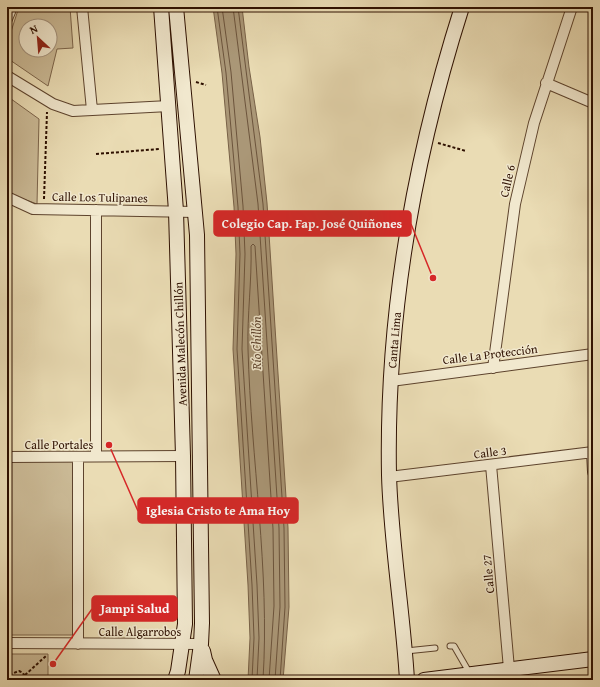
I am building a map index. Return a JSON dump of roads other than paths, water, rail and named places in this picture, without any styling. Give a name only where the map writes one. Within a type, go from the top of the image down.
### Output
[{"type":"main road","name":"Avenida Malecón Chillón","points":[[161,7],[176,212],[185,624],[178,677]]},
{"type":"main road","name":"Avenida Malecón Chillón","points":[[176,7],[197,235],[201,644],[196,680]]},
{"type":"main road","name":"Canta Lima","points":[[407,680],[406,651],[398,592],[389,477],[391,381],[394,330],[404,243],[425,140],[434,101],[462,7]]},
{"type":"main road","points":[[201,644],[205,660],[214,680]]},
{"type":"main road","points":[[424,680],[469,673],[510,674],[593,659]]},
{"type":"street","points":[[7,19],[12,7]]},
{"type":"street","points":[[82,7],[92,110]]},
{"type":"street","name":"Calle 6","points":[[493,368],[515,204],[534,123],[572,7]]},
{"type":"street","points":[[7,76],[47,101],[74,111],[169,106]]},
{"type":"street","points":[[546,83],[593,103]]},
{"type":"street","name":"Calle Los Tulipanes","points":[[7,198],[33,209],[195,212]]},
{"type":"street","points":[[96,210],[96,456]]},
{"type":"street","name":"Calle La Protección","points":[[391,381],[593,354]]},
{"type":"street","points":[[592,452],[593,472]]},
{"type":"street","name":"Calle 3","points":[[389,477],[592,452]]},
{"type":"street","name":"Calle Portales","points":[[7,457],[182,456]]},
{"type":"street","points":[[78,457],[78,644]]},
{"type":"street","name":"Calle 27","points":[[491,465],[510,674]]},
{"type":"street","name":"Calle Algarrobos","points":[[7,643],[201,644]]},
{"type":"lane","points":[[450,646],[454,646],[469,673]]},
{"type":"lane","points":[[406,651],[435,648]]},
{"type":"water","name":"Río Chillón","points":[[213,7],[242,7],[249,67],[260,137],[267,203],[288,528],[289,607],[283,680],[248,680],[250,638],[248,585],[233,349],[236,254],[234,207],[222,73]]},
{"type":"place","name":"Colegio Cap. Fap. José Quiñones","points":[[433,278]]},
{"type":"place","name":"Iglesia Cristo te Ama Hoy","points":[[109,445]]},
{"type":"place","name":"Jampi Salud","points":[[53,664]]}]
